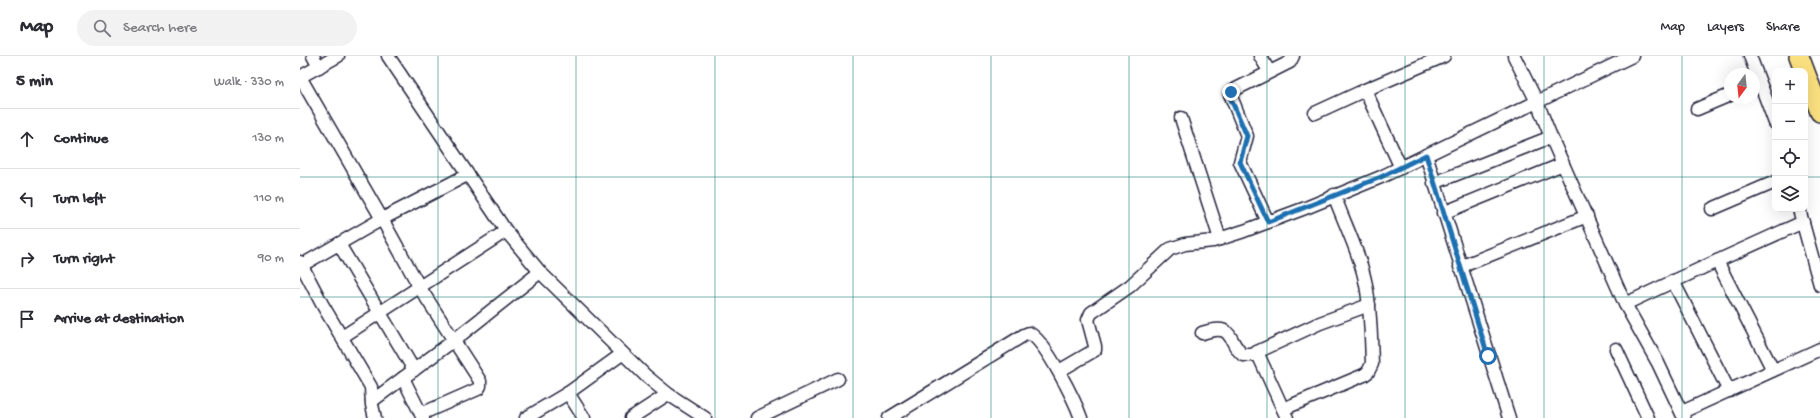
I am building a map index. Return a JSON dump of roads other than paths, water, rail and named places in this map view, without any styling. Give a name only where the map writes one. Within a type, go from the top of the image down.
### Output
[{"type":"main road","points":[[1800,56],[1820,112]]},
{"type":"street","points":[[338,56],[316,61],[300,77],[420,288],[480,381],[480,386],[478,389],[422,416],[403,378]]},
{"type":"street","points":[[388,56],[506,231],[540,272],[622,354],[668,394],[705,418]]},
{"type":"street","points":[[1260,56],[1269,71]]},
{"type":"street","points":[[1268,222],[1240,162],[1247,136],[1230,94],[1232,91],[1269,71],[1290,62],[1293,56]]},
{"type":"street","points":[[1315,113],[1444,56]]},
{"type":"street","points":[[1514,56],[1537,102],[1625,304],[1658,363],[1683,415],[1729,391],[1820,349]]},
{"type":"street","points":[[1059,371],[1095,350],[1088,320],[1091,313],[1130,286],[1170,249],[1185,244],[1220,239],[1268,222],[1400,168],[1632,56]]},
{"type":"street","points":[[1750,56],[1754,68]]},
{"type":"street","points":[[1760,88],[1772,116]]},
{"type":"street","points":[[1365,90],[1400,168]]},
{"type":"street","points":[[1697,109],[1724,98]]},
{"type":"street","points":[[1181,118],[1220,239]]},
{"type":"street","points":[[1434,183],[1551,137]]},
{"type":"street","points":[[1426,155],[1460,267],[1509,418]]},
{"type":"street","points":[[1443,213],[1563,164]]},
{"type":"street","points":[[375,418],[371,387],[322,304],[301,264],[382,219],[467,175]]},
{"type":"street","points":[[1712,209],[1772,183]]},
{"type":"street","points":[[1258,352],[1285,413],[1368,372],[1372,364],[1369,305],[1361,266],[1334,195]]},
{"type":"street","points":[[1800,212],[1820,285]]},
{"type":"street","points":[[1460,267],[1587,216]]},
{"type":"street","points":[[1625,304],[1803,222]]},
{"type":"street","points":[[342,337],[506,231]]},
{"type":"street","points":[[339,244],[414,370]]},
{"type":"street","points":[[1717,261],[1773,370]]},
{"type":"street","points":[[372,401],[453,341],[540,272]]},
{"type":"street","points":[[1673,281],[1729,391]]},
{"type":"street","points":[[1202,333],[1214,329],[1223,331],[1231,336],[1237,348],[1243,355],[1253,355],[1320,323],[1369,305]]},
{"type":"street","points":[[889,418],[1029,333],[1036,338],[1059,371],[1081,418]]},
{"type":"street","points":[[1616,349],[1648,418]]},
{"type":"street","points":[[526,418],[568,393],[622,354]]},
{"type":"street","points":[[757,418],[838,379]]},
{"type":"street","points":[[568,393],[584,418]]},
{"type":"street","points":[[631,418],[668,394]]}]
